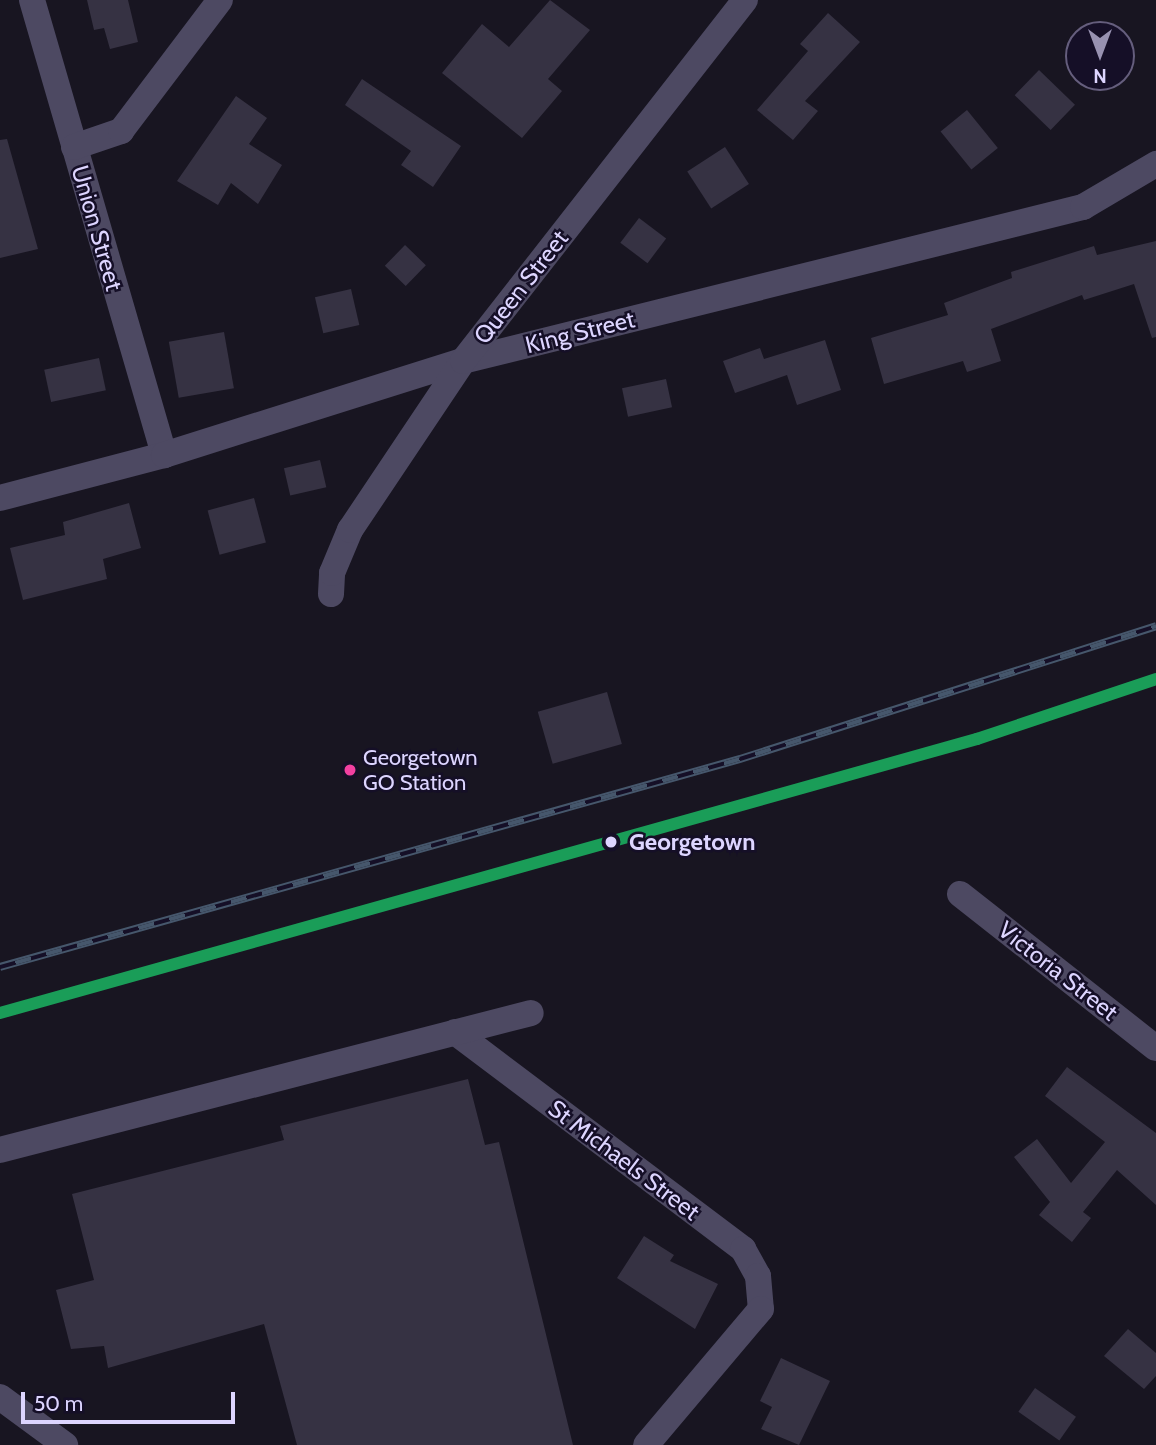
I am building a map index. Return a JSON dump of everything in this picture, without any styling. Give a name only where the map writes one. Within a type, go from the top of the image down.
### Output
[{"type":"street","name":"Union Street","points":[[32,0],[164,455]]},
{"type":"street","points":[[74,147],[121,131],[220,0]]},
{"type":"street","name":"Queen Street","points":[[331,594],[332,573],[350,530],[463,361],[745,0]]},
{"type":"street","name":"King Street","points":[[0,498],[164,455],[463,361],[1083,207],[1156,164]]},
{"type":"street","name":"Victoria Street","points":[[960,894],[1156,1048]]},
{"type":"street","points":[[0,1150],[531,1013]]},
{"type":"street","name":"St Michaels Street","points":[[454,1032],[743,1249],[758,1276],[761,1309],[646,1445]]},
{"type":"street","points":[[0,1397],[65,1445]]},
{"type":"building","points":[[87,0],[128,0],[138,42],[110,49],[104,28],[94,30]]},
{"type":"building","points":[[550,0],[590,30],[548,79],[562,91],[522,138],[442,73],[482,24],[509,47]]},
{"type":"building","points":[[828,13],[860,42],[805,101],[818,111],[793,140],[757,110],[808,51],[800,44]]},
{"type":"building","points":[[1039,70],[1075,105],[1051,130],[1015,95]]},
{"type":"building","points":[[362,79],[461,146],[433,187],[401,165],[411,151],[345,105]]},
{"type":"building","points":[[236,96],[267,118],[249,144],[282,165],[258,204],[231,183],[218,205],[177,181]]},
{"type":"building","points":[[967,110],[998,148],[971,169],[941,131]]},
{"type":"building","points":[[7,139],[38,249],[0,258],[0,140]]},
{"type":"building","points":[[725,147],[749,184],[711,208],[687,172]]},
{"type":"building","points":[[639,218],[666,238],[647,263],[620,243]]},
{"type":"building","points":[[1156,241],[1156,337],[1152,338],[1134,284],[1084,300],[1082,295],[991,329],[1001,361],[967,372],[963,361],[884,384],[871,338],[948,315],[944,303],[1012,278],[1011,272],[1094,246],[1097,255]]},
{"type":"building","points":[[405,245],[426,265],[406,286],[385,266]]},
{"type":"building","points":[[351,289],[359,325],[323,333],[315,297]]},
{"type":"building","points":[[224,332],[234,388],[179,398],[169,342]]},
{"type":"building","points":[[825,340],[841,390],[797,405],[787,375],[735,393],[723,361],[760,348],[764,359]]},
{"type":"building","points":[[99,358],[106,390],[51,402],[44,370]]},
{"type":"building","points":[[666,379],[672,407],[628,417],[622,388]]},
{"type":"building","points":[[320,460],[326,487],[290,496],[284,468]]},
{"type":"building","points":[[254,498],[266,542],[220,555],[208,510]]},
{"type":"building","points":[[129,503],[141,548],[103,559],[107,579],[23,600],[10,548],[65,535],[63,522]]},
{"type":"building","points":[[607,692],[622,744],[553,764],[538,712]]},
{"type":"building","points":[[1067,1067],[1156,1133],[1156,1205],[1117,1170],[1083,1212],[1091,1218],[1072,1242],[1039,1215],[1050,1202],[1014,1157],[1037,1139],[1071,1183],[1105,1142],[1045,1096]]},
{"type":"building","points":[[468,1079],[485,1145],[499,1142],[573,1445],[297,1445],[264,1324],[108,1368],[104,1346],[71,1349],[56,1290],[94,1280],[72,1194],[284,1140],[280,1126]]},
{"type":"building","points":[[644,1236],[674,1255],[670,1261],[718,1284],[695,1329],[617,1278]]},
{"type":"building","points":[[1128,1329],[1156,1353],[1156,1376],[1144,1389],[1104,1356]]},
{"type":"building","points":[[781,1358],[830,1381],[799,1445],[761,1429],[772,1407],[760,1401]]},
{"type":"building","points":[[1035,1388],[1076,1417],[1059,1440],[1018,1412]]},
{"type":"railway","points":[[0,967],[740,759],[1156,626]]},
{"type":"transit line","points":[[0,1013],[977,739],[1156,679]]},
{"type":"place","name":"Georgetown GO Station","points":[[350,770]]},
{"type":"place","name":"Georgetown","points":[[611,842]]}]
